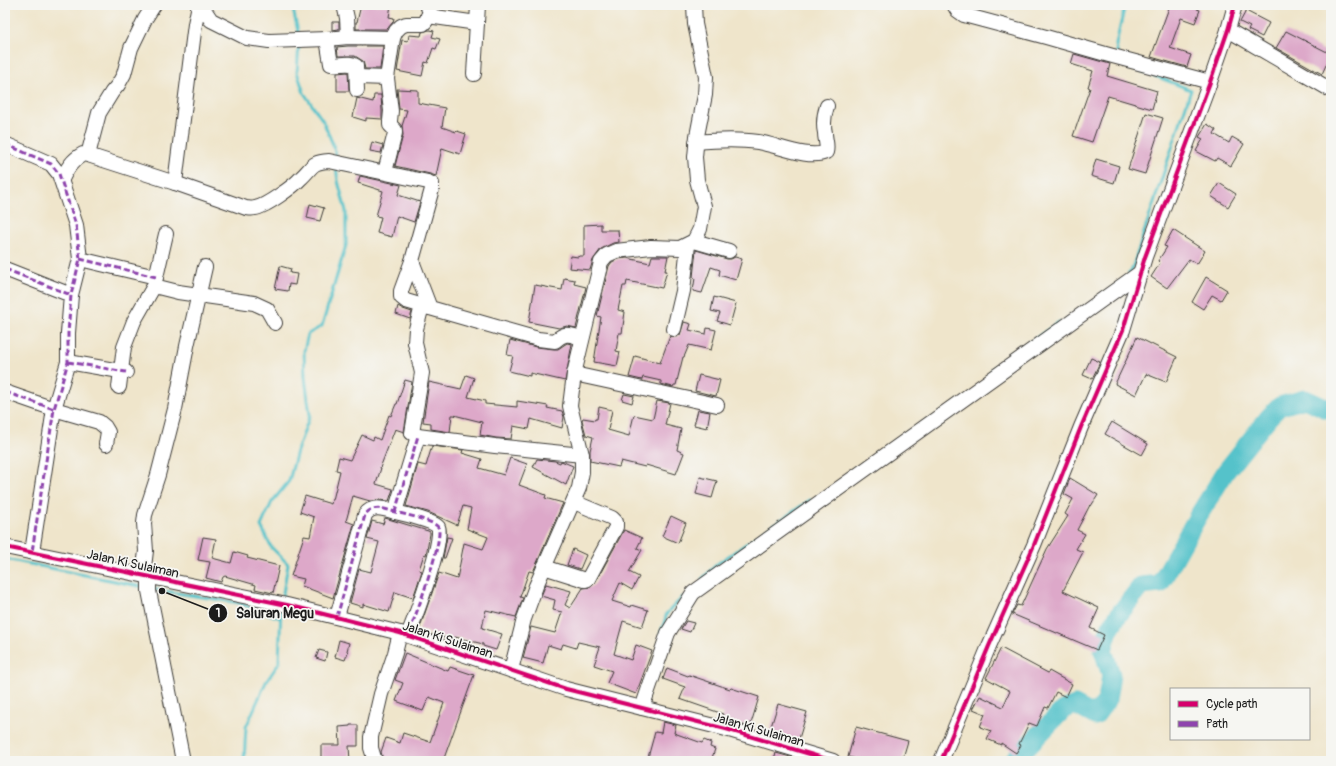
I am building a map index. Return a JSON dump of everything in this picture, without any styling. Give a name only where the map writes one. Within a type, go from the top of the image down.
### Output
[{"type":"street","points":[[88,155],[99,113],[124,74],[131,48],[145,19],[154,5]]},
{"type":"street","points":[[175,183],[195,24],[200,5]]},
{"type":"street","points":[[200,5],[211,20],[247,38],[269,41],[299,41],[348,37],[393,38]]},
{"type":"street","points":[[344,5],[348,37]]},
{"type":"street","points":[[474,74],[478,5]]},
{"type":"street","points":[[674,329],[683,291],[691,243],[700,228],[704,206],[695,162],[696,142],[706,83],[695,24],[694,5]]},
{"type":"street","points":[[954,5],[957,10],[964,15],[1046,36],[1115,57],[1199,79]]},
{"type":"street","points":[[941,761],[1034,544],[1081,427],[1123,330],[1199,79],[1228,30],[1235,5]]},
{"type":"street","points":[[385,172],[395,130],[390,125],[391,111],[387,78],[393,38],[396,31],[401,26],[406,24],[423,24],[426,21],[428,11],[477,23]]},
{"type":"street","points":[[1228,30],[1329,86]]},
{"type":"street","points":[[327,39],[331,64],[352,64],[356,66],[357,83],[387,78]]},
{"type":"street","points":[[696,142],[721,139],[760,142],[805,153],[820,155],[826,152],[827,147],[824,131],[824,114],[827,106]]},
{"type":"street","points":[[5,144],[51,164],[56,169],[62,179],[76,225],[80,259],[71,295],[68,333],[68,362],[54,409],[32,552]]},
{"type":"street","points":[[62,179],[67,168],[76,158],[83,154],[175,183],[246,208],[256,208],[267,203],[289,188],[301,178],[312,165],[319,161],[334,162],[385,172],[432,184],[432,189],[412,261],[401,294],[403,300],[538,339],[555,341],[563,334],[582,338]]},
{"type":"street","points":[[118,387],[123,371],[124,347],[134,321],[155,282],[166,234]]},
{"type":"street","points":[[511,670],[524,619],[536,586],[579,488],[582,454],[570,406],[570,393],[601,262],[607,255],[616,251],[651,247],[680,248],[691,243],[729,250]]},
{"type":"street","points":[[80,259],[155,282],[178,292],[254,303],[267,310],[275,323]]},
{"type":"street","points":[[412,261],[426,307],[416,329],[415,343],[422,373],[412,433],[418,436],[495,446],[582,454]]},
{"type":"street","points":[[183,761],[148,582],[144,523],[175,409],[187,346],[200,295],[205,267]]},
{"type":"street","points":[[5,269],[71,295]]},
{"type":"street","points":[[642,708],[668,633],[693,593],[1141,272]]},
{"type":"street","points":[[68,362],[123,371]]},
{"type":"street","points":[[574,374],[717,405]]},
{"type":"street","points":[[5,392],[54,409],[99,422],[108,432],[106,444]]},
{"type":"street","points":[[395,512],[418,436]]},
{"type":"street","points":[[544,567],[585,580],[588,579],[616,527],[616,522],[612,518],[574,502]]},
{"type":"street","points":[[337,617],[366,512],[374,508],[395,512],[436,525],[439,530],[439,536],[432,565],[396,650],[381,694],[371,737],[371,748],[375,761]]},
{"type":"street","name":"Jalan Ki Sulaiman","points":[[5,547],[32,552],[148,582],[282,604],[404,634],[566,689],[726,729],[798,756],[833,761]]},
{"type":"building","points":[[361,5],[391,5],[389,17],[394,18],[393,22],[387,29],[356,29],[356,22]]},
{"type":"building","points":[[1170,5],[1199,5],[1197,9],[1200,10],[1195,23],[1181,18],[1170,48],[1191,55],[1187,67],[1151,57]]},
{"type":"building","points":[[1246,11],[1269,23],[1262,37],[1248,30],[1250,27],[1240,22]]},
{"type":"building","points":[[332,22],[339,22],[339,29],[332,30]]},
{"type":"building","points":[[429,30],[434,31],[432,37],[440,39],[436,49],[433,48],[428,63],[425,62],[422,76],[397,71],[402,40],[408,41],[409,35],[421,36],[422,32]]},
{"type":"building","points":[[1286,31],[1331,54],[1322,74],[1276,48]]},
{"type":"building","points":[[383,46],[380,69],[365,69],[363,61],[355,56],[338,56],[337,47]]},
{"type":"building","points":[[1074,54],[1110,64],[1107,76],[1157,91],[1152,109],[1108,96],[1092,142],[1073,136],[1090,88],[1088,87],[1093,71],[1071,64]]},
{"type":"building","points":[[348,72],[349,91],[337,91],[337,73]]},
{"type":"building","points":[[397,89],[418,90],[418,103],[445,108],[442,127],[466,134],[460,154],[442,148],[436,176],[395,166],[403,135],[402,126],[407,110],[399,109]]},
{"type":"building","points":[[374,95],[381,95],[382,119],[366,118],[366,121],[353,117],[357,98],[373,102]]},
{"type":"building","points":[[1146,113],[1163,118],[1145,174],[1128,169]]},
{"type":"building","points":[[1207,124],[1216,130],[1214,134],[1229,143],[1232,137],[1244,144],[1231,166],[1217,158],[1215,161],[1196,151],[1203,139],[1199,137]]},
{"type":"building","points":[[372,142],[383,145],[381,153],[370,151]]},
{"type":"building","points":[[1096,159],[1119,166],[1114,183],[1091,176]]},
{"type":"building","points":[[360,176],[401,185],[398,195],[420,202],[414,222],[397,216],[392,237],[377,233],[381,217],[376,216],[383,191],[358,183]]},
{"type":"building","points":[[1219,183],[1236,194],[1228,207],[1211,196]]},
{"type":"building","points":[[310,204],[324,208],[320,221],[307,218]]},
{"type":"building","points":[[601,224],[601,230],[618,230],[619,242],[613,243],[601,249],[593,260],[590,270],[569,268],[571,256],[584,256],[584,225]]},
{"type":"building","points":[[1173,230],[1205,251],[1197,264],[1189,259],[1167,288],[1151,277],[1160,263],[1158,261],[1167,247],[1164,246]]},
{"type":"building","points":[[696,250],[727,259],[735,257],[742,259],[736,280],[719,275],[720,270],[711,267],[702,293],[693,291]]},
{"type":"building","points":[[652,256],[668,256],[665,271],[667,271],[662,288],[627,281],[626,286],[623,286],[618,310],[625,312],[622,333],[619,333],[616,351],[620,352],[617,366],[594,362],[601,317],[597,316],[609,266],[612,262],[618,259],[627,258],[650,263]]},
{"type":"building","points":[[280,266],[291,269],[290,273],[297,274],[295,285],[289,284],[288,291],[275,289]]},
{"type":"building","points":[[1206,277],[1227,290],[1221,300],[1212,295],[1203,309],[1192,302]]},
{"type":"building","points":[[564,278],[575,280],[574,284],[586,287],[576,328],[567,326],[559,328],[529,322],[535,285],[562,290]]},
{"type":"building","points":[[714,297],[736,303],[730,325],[717,321],[720,313],[711,311]]},
{"type":"building","points":[[398,306],[412,312],[410,319],[396,314]]},
{"type":"building","points":[[684,322],[691,324],[689,330],[706,334],[707,328],[716,330],[711,350],[689,345],[683,357],[676,385],[673,387],[661,384],[661,381],[643,377],[642,380],[629,377],[635,356],[660,363],[670,336],[676,337],[680,335]]},
{"type":"building","points":[[1137,337],[1177,357],[1166,382],[1146,374],[1136,395],[1115,384]]},
{"type":"building","points":[[510,340],[536,347],[554,349],[558,349],[567,343],[572,344],[565,381],[530,373],[530,376],[509,371],[513,356],[507,355]]},
{"type":"building","points":[[1091,358],[1100,362],[1092,379],[1083,375]]},
{"type":"building","points":[[466,375],[474,378],[468,397],[485,401],[485,404],[517,407],[517,401],[548,406],[547,408],[562,411],[564,417],[562,428],[531,419],[529,429],[513,426],[511,439],[496,438],[480,435],[482,422],[452,415],[450,432],[431,429],[431,423],[423,422],[429,382],[461,389]]},
{"type":"building","points":[[699,375],[720,380],[716,396],[695,391]]},
{"type":"building","points":[[405,380],[412,382],[404,432],[395,429],[380,468],[376,484],[393,489],[389,501],[370,501],[353,496],[346,521],[354,524],[333,598],[302,586],[304,579],[291,576],[304,536],[310,537],[314,517],[300,512],[305,496],[331,504],[340,471],[336,470],[339,457],[350,460],[362,435],[373,440],[374,437],[380,440],[389,415],[391,416],[397,404]]},
{"type":"building","points":[[624,394],[634,396],[632,403],[622,400]]},
{"type":"building","points":[[657,401],[670,403],[665,425],[681,429],[677,450],[684,453],[676,474],[646,465],[645,467],[621,461],[619,467],[590,461],[590,451],[593,437],[586,435],[582,420],[583,418],[597,419],[599,407],[612,410],[608,430],[629,436],[634,415],[653,419]]},
{"type":"building","points":[[698,410],[710,412],[707,428],[694,425]]},
{"type":"building","points":[[1112,422],[1148,444],[1142,455],[1105,434]]},
{"type":"building","points":[[432,446],[463,450],[462,453],[482,459],[479,468],[504,475],[510,458],[527,464],[519,485],[546,495],[545,498],[563,503],[533,572],[529,571],[520,597],[523,598],[516,617],[486,610],[482,628],[502,634],[496,650],[483,646],[483,644],[455,637],[454,640],[419,630],[439,573],[457,579],[464,543],[483,549],[488,537],[467,529],[471,508],[463,506],[457,525],[428,512],[406,506],[418,464],[426,466]]},
{"type":"building","points":[[537,459],[560,463],[561,461],[573,466],[566,485],[533,467]]},
{"type":"building","points":[[700,477],[717,481],[712,498],[696,494]]},
{"type":"building","points":[[1070,478],[1098,495],[1091,506],[1090,505],[1077,530],[1085,534],[1076,549],[1083,552],[1063,591],[1099,608],[1090,628],[1104,635],[1097,650],[1012,614],[1017,605],[1021,606],[1047,549],[1068,516],[1065,514],[1073,499],[1064,494]]},
{"type":"building","points":[[671,516],[686,523],[678,543],[662,536]]},
{"type":"building","points":[[385,518],[430,532],[426,555],[424,554],[419,570],[422,571],[413,598],[395,592],[389,612],[363,604],[363,607],[350,603],[359,569],[371,572],[379,542],[367,539],[372,521],[383,524]]},
{"type":"building","points":[[624,530],[642,538],[637,548],[642,550],[629,572],[639,577],[632,590],[620,583],[612,601],[631,607],[632,605],[648,610],[642,627],[623,621],[614,654],[631,660],[636,645],[652,651],[636,694],[607,683],[612,671],[594,665],[600,647],[578,642],[576,648],[563,644],[561,649],[548,645],[543,663],[523,658],[531,627],[555,633],[562,612],[553,610],[555,600],[541,596],[546,584],[571,591],[565,605],[570,608],[583,588],[591,587],[595,583]]},
{"type":"building","points":[[203,537],[216,539],[212,558],[231,563],[234,552],[248,556],[247,558],[279,566],[273,593],[255,589],[256,585],[225,576],[221,582],[206,578],[210,562],[198,560]]},
{"type":"building","points":[[447,537],[452,538],[445,558],[443,558]]},
{"type":"building","points":[[573,549],[586,555],[580,569],[567,565]]},
{"type":"building","points":[[686,621],[694,623],[690,632],[681,629]]},
{"type":"building","points":[[339,640],[349,643],[345,660],[335,657]]},
{"type":"building","points":[[1001,648],[1072,684],[1066,697],[1056,692],[1048,708],[1045,707],[1037,726],[1029,723],[1019,744],[1021,745],[1016,753],[1001,743],[1001,745],[987,739],[991,731],[980,727],[985,714],[973,709],[980,696],[1003,707],[1010,691],[986,678]]},
{"type":"building","points":[[319,650],[327,652],[325,661],[316,658]]},
{"type":"building","points":[[405,653],[448,671],[450,667],[474,675],[443,761],[383,760],[381,752],[386,738],[400,743],[403,733],[430,742],[444,703],[429,697],[423,711],[396,701],[403,683],[395,680]]},
{"type":"building","points":[[667,668],[688,676],[689,675],[759,697],[750,727],[721,719],[723,714],[680,699],[685,687],[663,679]]},
{"type":"building","points":[[778,704],[807,712],[798,742],[769,733]]},
{"type":"building","points":[[663,722],[676,725],[674,733],[702,743],[704,740],[711,743],[710,747],[715,749],[711,761],[647,761],[655,732],[661,733]]},
{"type":"building","points":[[358,725],[358,746],[349,746],[350,761],[321,761],[321,745],[340,745],[339,727]]},
{"type":"building","points":[[856,727],[908,741],[902,761],[865,761],[848,757]]},
{"type":"building","points":[[776,753],[794,758],[793,761],[773,761]]},
{"type":"waterway","points":[[292,5],[299,36]]},
{"type":"waterway","points":[[1117,52],[1116,44],[1125,5]]},
{"type":"waterway","points":[[299,44],[297,72],[304,93],[323,121],[334,147],[336,159]]},
{"type":"waterway","points":[[1129,273],[1131,272],[1191,90],[1140,70]]},
{"type":"waterway","points":[[282,599],[288,564],[271,547],[261,526],[272,502],[289,481],[297,451],[310,415],[305,377],[304,351],[308,334],[322,326],[346,245],[346,211],[336,167]]},
{"type":"waterway","points":[[992,370],[1059,322]]},
{"type":"waterway","points":[[1013,761],[1063,710],[1075,705],[1095,716],[1107,700],[1111,675],[1103,650],[1109,630],[1141,586],[1160,584],[1197,518],[1226,471],[1269,417],[1280,406],[1305,399],[1327,409],[1331,407]]},
{"type":"waterway","points":[[702,579],[717,564],[810,500]]},
{"type":"waterway","points":[[5,559],[144,587]]},
{"type":"waterway","points":[[152,589],[239,603],[280,618]]},
{"type":"waterway","points":[[661,633],[667,613],[683,597]]},
{"type":"waterway","points":[[244,761],[246,727],[266,682],[279,663],[281,607]]},
{"type":"marked path","points":[[5,144],[51,164],[59,174],[76,225],[80,259],[71,295],[68,333],[68,362],[54,409],[32,552]]},
{"type":"marked path","points":[[80,259],[156,277]]},
{"type":"marked path","points":[[5,269],[71,295]]},
{"type":"marked path","points":[[68,362],[126,372]]},
{"type":"marked path","points":[[5,392],[54,409]]},
{"type":"marked path","points":[[395,512],[418,436]]},
{"type":"marked path","points":[[337,617],[365,515],[371,509],[379,508],[412,516],[435,525],[438,527],[439,534],[433,562],[408,635]]},
{"type":"cycle path","points":[[941,761],[989,646],[1034,545],[1081,427],[1123,330],[1145,257],[1210,82],[1235,5]]},
{"type":"cycle path","points":[[5,547],[287,605],[400,633],[566,689],[726,729],[833,761]]},
{"type":"place","name":"Saluran Megu","points":[[162,591]]}]
